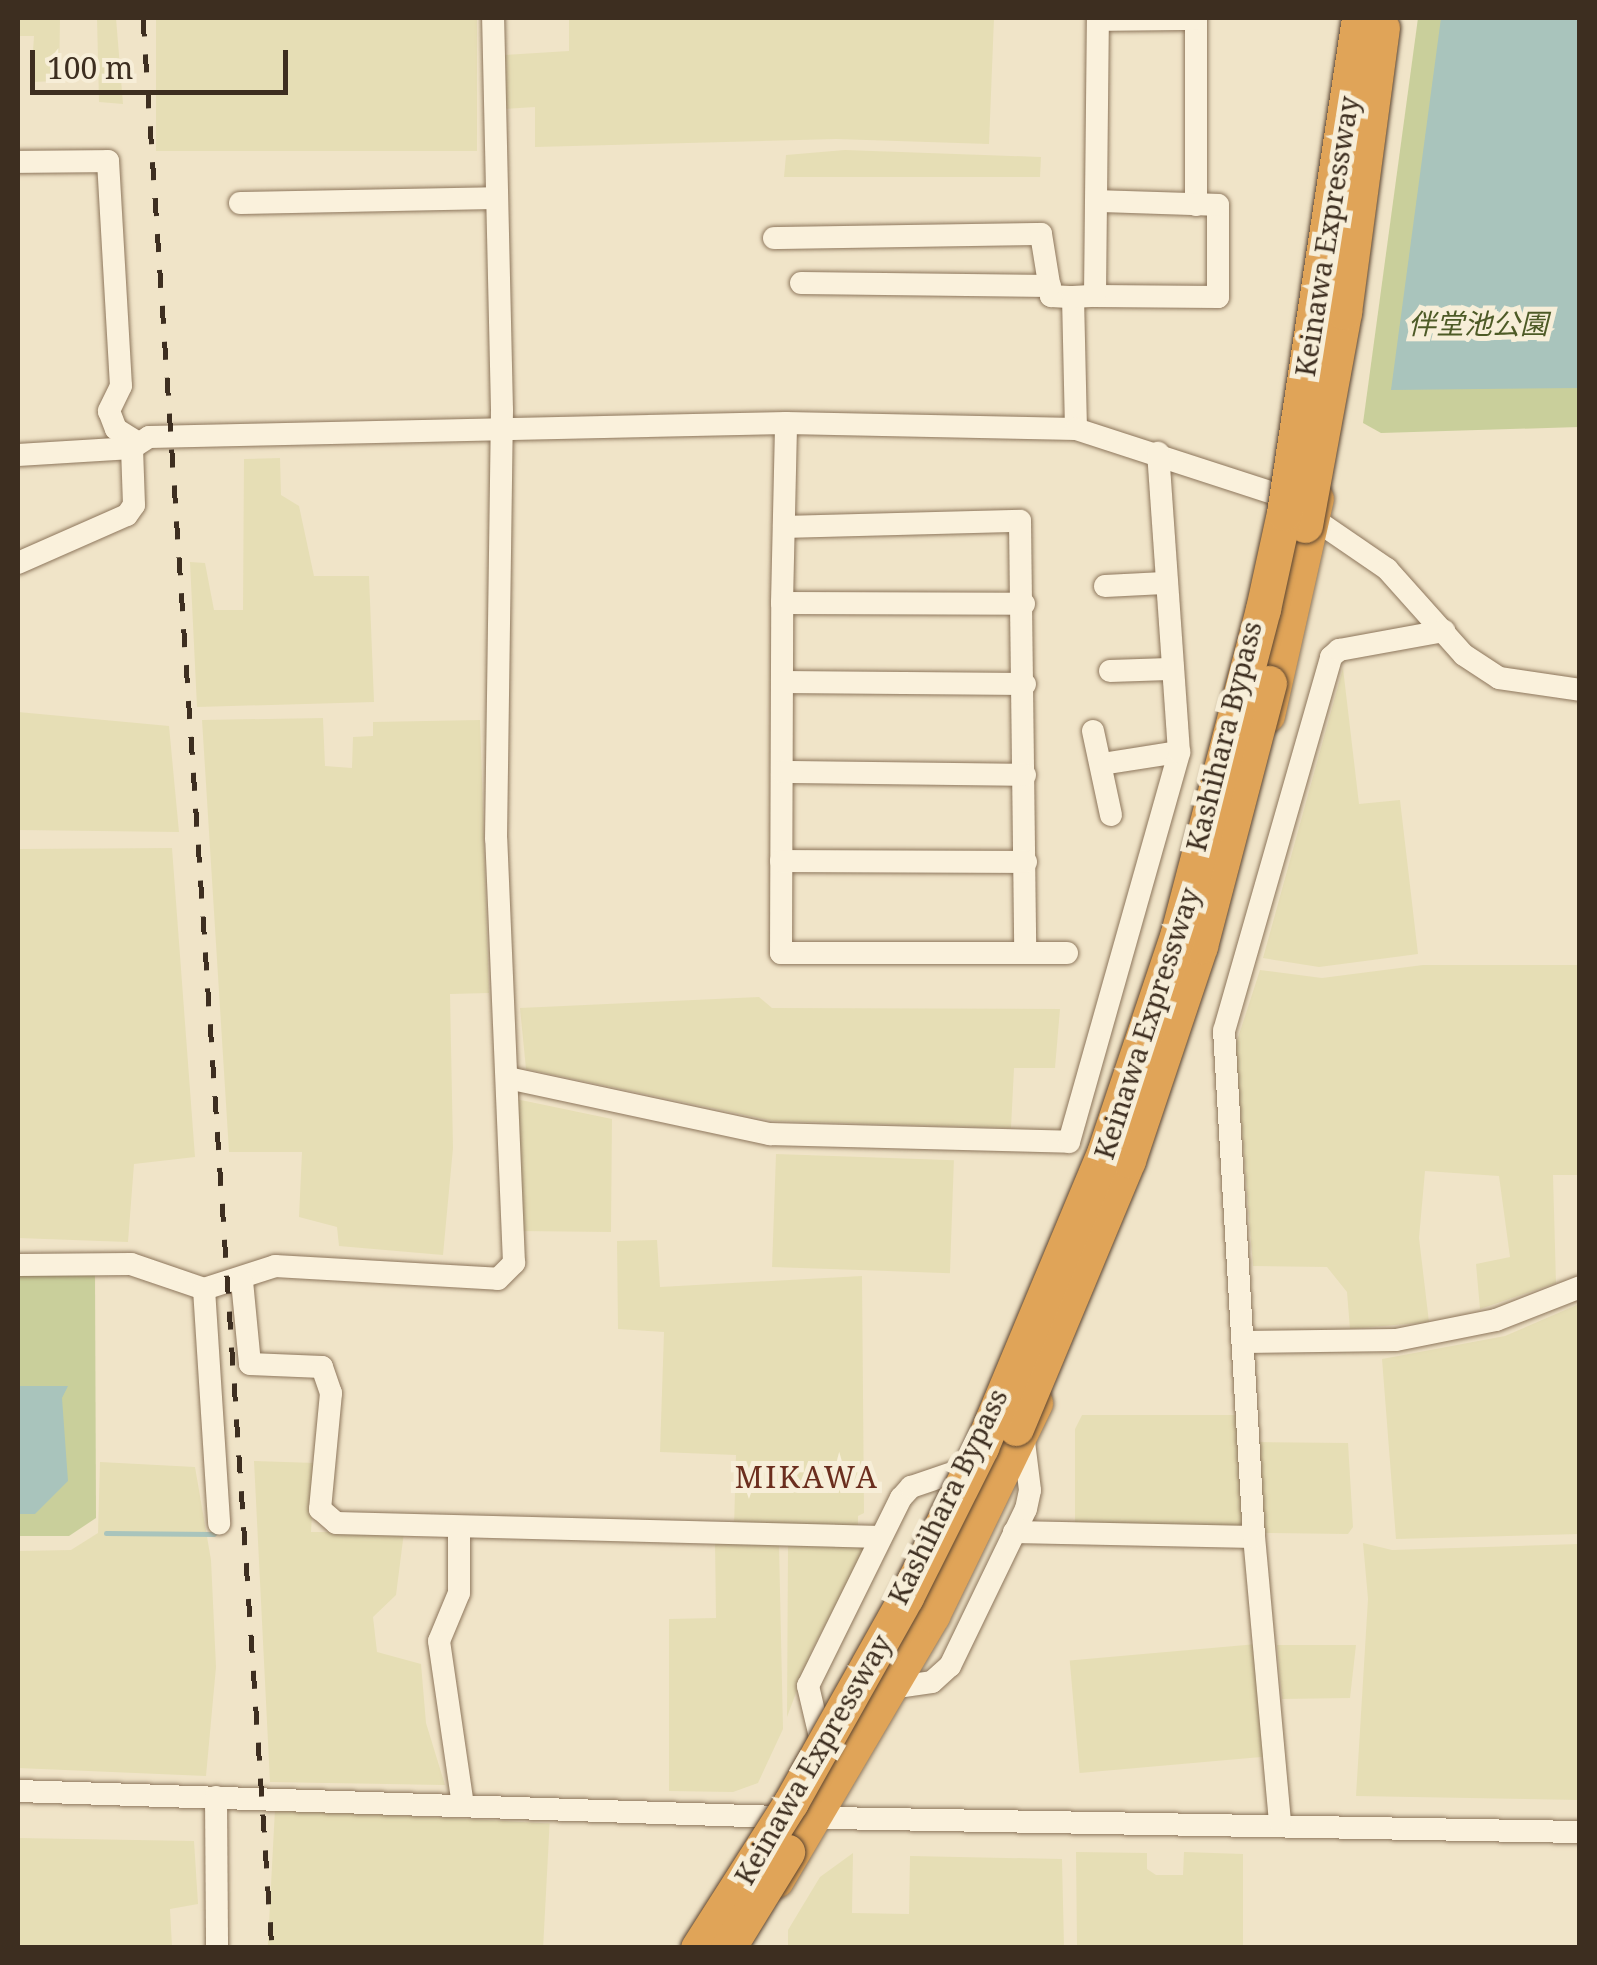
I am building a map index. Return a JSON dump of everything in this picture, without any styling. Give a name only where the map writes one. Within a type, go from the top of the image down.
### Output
[{"type":"highway","name":"Kashihara Bypass","points":[[694,1948],[820,1740],[961,1470],[1010,1369],[1099,1147],[1173,929],[1218,766],[1280,495],[1356,18]]},
{"type":"highway","name":"Keinawa Expressway","points":[[694,1948],[791,1802],[906,1598],[981,1447],[1105,1150],[1178,933],[1263,609],[1292,458],[1356,18]]},
{"type":"highway","name":"Kashihara Bypass","points":[[730,1948],[815,1818],[890,1688],[1022,1430],[1133,1161],[1206,948],[1313,517],[1386,18]]},
{"type":"highway","name":"Keinawa Expressway","points":[[730,1948],[813,1811],[994,1473],[1128,1160],[1249,774],[1307,517],[1344,312],[1386,18]]},
{"type":"street","points":[[18,1265],[131,1264],[204,1289],[242,1281],[275,1266],[498,1279],[514,1263],[496,839],[498,426],[493,18]]},
{"type":"street","points":[[1076,428],[1084,297],[1097,201],[1098,19],[1196,18],[1196,205]]},
{"type":"street","points":[[18,162],[108,161],[120,386],[109,412],[116,428],[135,446],[132,510],[18,563]]},
{"type":"street","points":[[240,203],[496,198]]},
{"type":"street","points":[[774,238],[1041,234],[1052,296],[1218,298],[1218,205],[1097,201]]},
{"type":"street","points":[[802,283],[1050,286]]},
{"type":"street","points":[[18,456],[135,446],[149,437],[498,426],[786,423],[1076,428],[1280,495],[1387,569],[1464,655],[1499,678],[1580,690]]},
{"type":"street","points":[[786,423],[781,953],[1067,953]]},
{"type":"street","points":[[508,1078],[770,1134],[1069,1142],[1179,752],[1168,669],[1158,453]]},
{"type":"street","points":[[784,527],[1020,522],[1024,604],[1025,953]]},
{"type":"street","points":[[1105,586],[1164,583]]},
{"type":"street","points":[[782,603],[1024,604]]},
{"type":"street","points":[[1280,1822],[1254,1537],[1224,1032],[1330,657],[1444,630]]},
{"type":"street","points":[[1110,671],[1168,669]]},
{"type":"street","points":[[782,682],[1024,684]]},
{"type":"street","points":[[1093,731],[1111,815]]},
{"type":"street","points":[[1102,764],[1179,752]]},
{"type":"street","points":[[782,772],[1025,776]]},
{"type":"street","points":[[781,861],[1026,862]]},
{"type":"street","points":[[242,1281],[250,1364],[307,1362],[322,1368],[326,1380],[320,1509],[336,1523],[459,1531],[881,1537]]},
{"type":"street","points":[[1245,1342],[1396,1340],[1496,1320],[1580,1287]]},
{"type":"street","points":[[204,1289],[219,1524]]},
{"type":"street","points":[[890,1688],[932,1682],[950,1666],[1030,1490],[1022,1430]]},
{"type":"street","points":[[820,1740],[808,1686],[881,1537],[910,1488],[961,1470]]},
{"type":"street","points":[[459,1531],[459,1593],[438,1641],[463,1805]]},
{"type":"street","points":[[1014,1532],[1254,1537]]},
{"type":"street","points":[[18,1791],[776,1817],[1280,1822],[1580,1832]]},
{"type":"street","points":[[216,1797],[217,1948]]},
{"type":"shaded area","points":[[18,18],[60,18],[59,81],[31,82],[34,36],[18,36]]},
{"type":"shaded area","points":[[97,18],[116,18],[123,104],[99,102]]},
{"type":"shaded area","points":[[156,18],[477,18],[477,151],[156,151]]},
{"type":"shaded area","points":[[569,18],[994,18],[989,144],[836,139],[535,147],[535,107],[504,109],[504,55],[569,51]]},
{"type":"shaded area","points":[[845,150],[1041,157],[1040,177],[784,177],[786,155]]},
{"type":"shaded area","points":[[280,458],[281,495],[299,506],[314,576],[369,576],[374,702],[197,707],[190,562],[205,563],[214,610],[243,610],[244,459]]},
{"type":"shaded area","points":[[1343,668],[1359,804],[1400,800],[1418,954],[1319,967],[1263,958]]},
{"type":"shaded area","points":[[18,712],[169,726],[179,832],[18,830]]},
{"type":"shaded area","points":[[323,718],[325,766],[352,768],[353,737],[373,736],[373,722],[480,720],[489,993],[450,994],[453,1148],[443,1255],[339,1246],[337,1227],[299,1217],[302,1152],[229,1152],[202,720]]},
{"type":"shaded area","points":[[172,848],[195,1157],[134,1164],[128,1242],[18,1238],[18,849]]},
{"type":"shaded area","points":[[1423,965],[1579,965],[1579,1175],[1553,1175],[1556,1283],[1480,1309],[1476,1264],[1510,1257],[1499,1176],[1425,1171],[1419,1238],[1429,1322],[1350,1329],[1347,1292],[1327,1267],[1253,1266],[1235,1047],[1260,970],[1322,978]]},
{"type":"shaded area","points":[[759,997],[772,1008],[1060,1009],[1055,1068],[1014,1068],[1011,1128],[774,1121],[526,1069],[520,1008]]},
{"type":"shaded area","points":[[511,1098],[612,1119],[611,1232],[518,1231]]},
{"type":"shaded area","points":[[776,1154],[954,1160],[950,1273],[772,1267]]},
{"type":"shaded area","points":[[657,1240],[660,1287],[862,1276],[864,1513],[858,1516],[858,1529],[734,1528],[736,1455],[660,1452],[664,1332],[618,1329],[617,1241]]},
{"type":"shaded area","points":[[1579,1304],[1579,1534],[1396,1539],[1382,1359],[1505,1336]]},
{"type":"shaded area","points":[[1082,1415],[1239,1415],[1245,1531],[1075,1530],[1075,1429]]},
{"type":"shaded area","points":[[1258,1442],[1348,1443],[1353,1527],[1348,1534],[1263,1533]]},
{"type":"shaded area","points":[[254,1461],[315,1463],[311,1532],[404,1532],[396,1595],[373,1617],[377,1652],[421,1664],[426,1723],[445,1785],[270,1782]]},
{"type":"shaded area","points":[[100,1462],[195,1467],[211,1560],[216,1667],[206,1776],[18,1768],[18,1551],[71,1550],[98,1533]]},
{"type":"shaded area","points":[[715,1542],[779,1545],[783,1729],[758,1783],[733,1792],[669,1791],[669,1619],[716,1618]]},
{"type":"shaded area","points":[[1363,1543],[1392,1550],[1579,1544],[1579,1800],[1356,1796],[1368,1599]]},
{"type":"shaded area","points":[[867,1545],[812,1650],[787,1717],[788,1546]]},
{"type":"shaded area","points":[[1257,1644],[1267,1757],[1080,1773],[1070,1660]]},
{"type":"shaded area","points":[[1277,1645],[1356,1645],[1350,1698],[1282,1699]]},
{"type":"shaded area","points":[[275,1809],[550,1823],[543,1948],[268,1947]]},
{"type":"shaded area","points":[[18,1838],[194,1841],[198,1904],[170,1909],[172,1947],[18,1947]]},
{"type":"shaded area","points":[[1076,1852],[1147,1853],[1147,1869],[1156,1875],[1183,1875],[1184,1852],[1243,1854],[1243,1947],[1077,1947]]},
{"type":"shaded area","points":[[853,1853],[852,1913],[909,1914],[910,1856],[1062,1859],[1064,1947],[788,1947],[788,1930],[820,1877]]},
{"type":"green space","name":"伴堂池公園","points":[[1418,18],[1579,18],[1579,427],[1381,433],[1363,423]]},
{"type":"green space","points":[[95,1271],[96,1518],[69,1536],[18,1536],[18,1275]]},
{"type":"water","name":"伴堂池公園","points":[[1441,18],[1579,18],[1579,388],[1391,390]]},
{"type":"water","points":[[18,1386],[68,1386],[62,1398],[68,1481],[35,1514],[18,1514]]},
{"type":"waterway","points":[[106,1533],[214,1534]]},
{"type":"railway","points":[[143,18],[272,1948]]},
{"type":"district","name":"MIKAWA","points":[[807,1477]]}]
